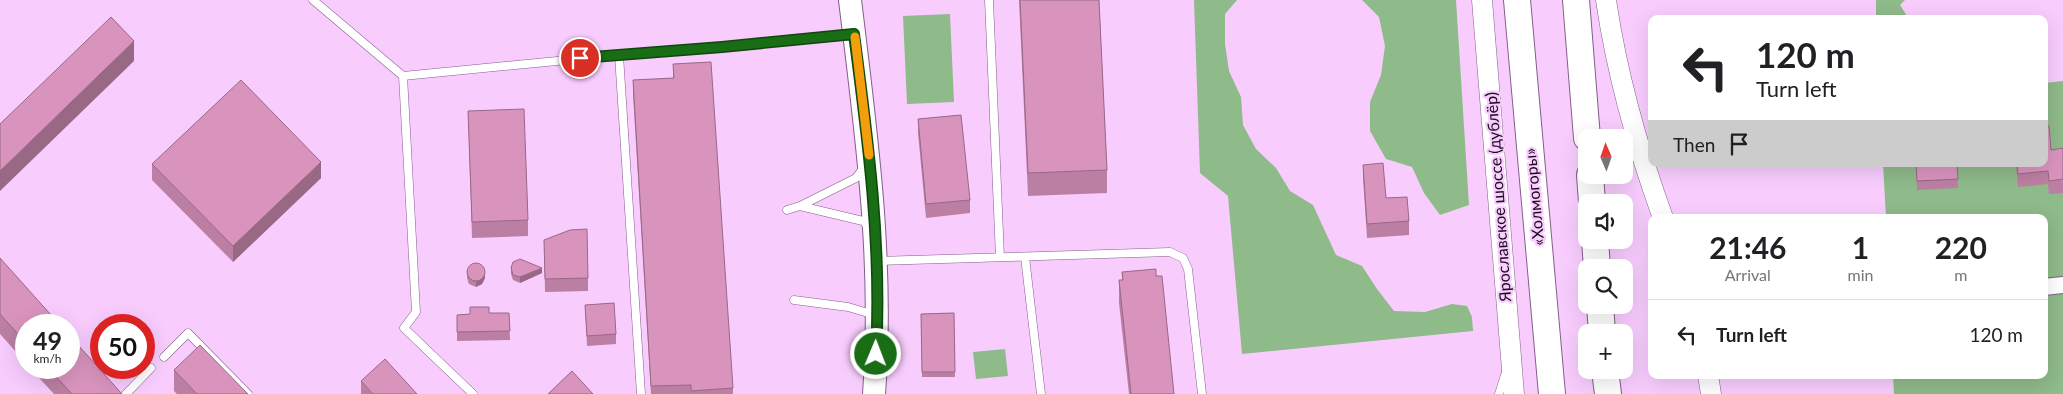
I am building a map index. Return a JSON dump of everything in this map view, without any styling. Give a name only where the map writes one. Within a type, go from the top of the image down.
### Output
[{"type":"highway","name":"«Холмогоры»","points":[[1517,0],[1552,394]]},
{"type":"highway","points":[[1576,0],[1586,129]]},
{"type":"highway","points":[[1606,379],[1608,394]]},
{"type":"main road","points":[[850,0],[870,159],[876,235],[874,394]]},
{"type":"street","name":"Ярославское шоссе (дублёр)","points":[[1482,0],[1514,394]]},
{"type":"street","points":[[1606,0],[1626,104],[1662,214]]},
{"type":"street","points":[[2048,287],[2063,285]]},
{"type":"street","points":[[1709,379],[1711,394]]},
{"type":"lane","points":[[313,0],[402,76],[854,34]]},
{"type":"lane","points":[[989,0],[1000,257]]},
{"type":"lane","points":[[619,55],[641,394]]},
{"type":"lane","points":[[402,76],[416,312],[404,328],[473,394]]},
{"type":"lane","points":[[787,210],[800,206],[856,178],[870,159]]},
{"type":"lane","points":[[800,206],[863,221],[876,235]]},
{"type":"lane","points":[[877,261],[1170,252],[1183,258],[1188,269],[1202,394]]},
{"type":"lane","points":[[1025,256],[1041,394]]},
{"type":"lane","points":[[794,300],[848,307],[876,316]]},
{"type":"lane","points":[[1499,394],[1509,360],[1507,313]]},
{"type":"lane","points":[[164,357],[188,332],[248,394]]},
{"type":"lane","points":[[126,394],[140,379]]},
{"type":"lane","points":[[115,387],[122,394]]},
{"type":"green space","points":[[1194,0],[1237,0],[1225,14],[1225,44],[1229,71],[1241,97],[1243,125],[1256,149],[1276,168],[1290,191],[1313,205],[1336,255],[1362,266],[1394,311],[1425,312],[1452,304],[1467,306],[1472,317],[1473,331],[1242,354],[1228,196],[1200,173]]},
{"type":"green space","points":[[1362,0],[1456,0],[1469,205],[1440,215],[1424,193],[1412,167],[1386,159],[1370,131],[1370,102],[1381,75],[1385,46],[1379,17]]},
{"type":"green space","points":[[1876,0],[1905,0],[1900,5],[1906,15],[1876,15]]},
{"type":"green space","points":[[950,14],[954,102],[907,104],[903,16]]},
{"type":"green space","points":[[2063,81],[2063,394],[1894,394],[1893,379],[2048,379],[2048,214],[1886,214],[1883,167],[2048,167],[2048,83]]},
{"type":"green space","points":[[1005,349],[1008,376],[976,379],[973,352]]},
{"type":"building","points":[[1020,0],[1099,0],[1107,170],[1028,173]]},
{"type":"building","points":[[111,17],[134,41],[0,171],[0,124]]},
{"type":"building","points":[[711,62],[733,388],[691,391],[691,385],[651,386],[633,80],[674,78],[673,64]]},
{"type":"building","points":[[241,80],[321,162],[233,246],[152,164]]},
{"type":"building","points":[[524,109],[528,220],[472,222],[468,111]]},
{"type":"building","points":[[961,115],[970,200],[926,204],[918,119]]},
{"type":"building","points":[[2048,126],[2051,150],[2063,148],[2063,179],[2049,181],[2048,171],[2018,174],[2017,167],[2048,167]]},
{"type":"building","points":[[1383,163],[1386,198],[1407,197],[1409,221],[1367,224],[1363,165]]},
{"type":"building","points":[[1916,167],[1957,167],[1958,179],[1917,181]]},
{"type":"building","points":[[587,229],[588,278],[545,279],[544,240],[570,230]]},
{"type":"building","points":[[0,258],[50,314],[15,314],[15,331],[0,314]]},
{"type":"building","points":[[520,259],[542,268],[520,277],[513,275],[511,268],[513,262]]},
{"type":"building","points":[[476,263],[482,266],[485,272],[482,278],[476,281],[470,278],[467,272],[470,266]]},
{"type":"building","points":[[1156,269],[1156,276],[1162,276],[1174,394],[1131,394],[1119,280],[1123,280],[1122,272]]},
{"type":"building","points":[[614,303],[616,334],[587,336],[585,305]]},
{"type":"building","points":[[470,307],[489,307],[489,313],[509,313],[510,331],[457,332],[457,315],[470,314]]},
{"type":"building","points":[[954,313],[955,372],[922,372],[921,314]]},
{"type":"building","points":[[200,345],[248,394],[197,394],[174,370]]},
{"type":"building","points":[[80,347],[90,358],[90,379],[109,379],[122,394],[72,394],[58,379],[80,379]]},
{"type":"building","points":[[385,359],[417,394],[373,394],[361,381]]},
{"type":"building","points":[[572,371],[593,394],[548,394]]},
{"type":"slow traffic","points":[[855,37],[869,155]]},
{"type":"route","points":[[580,58],[854,34],[870,159],[876,235],[876,354]]}]
